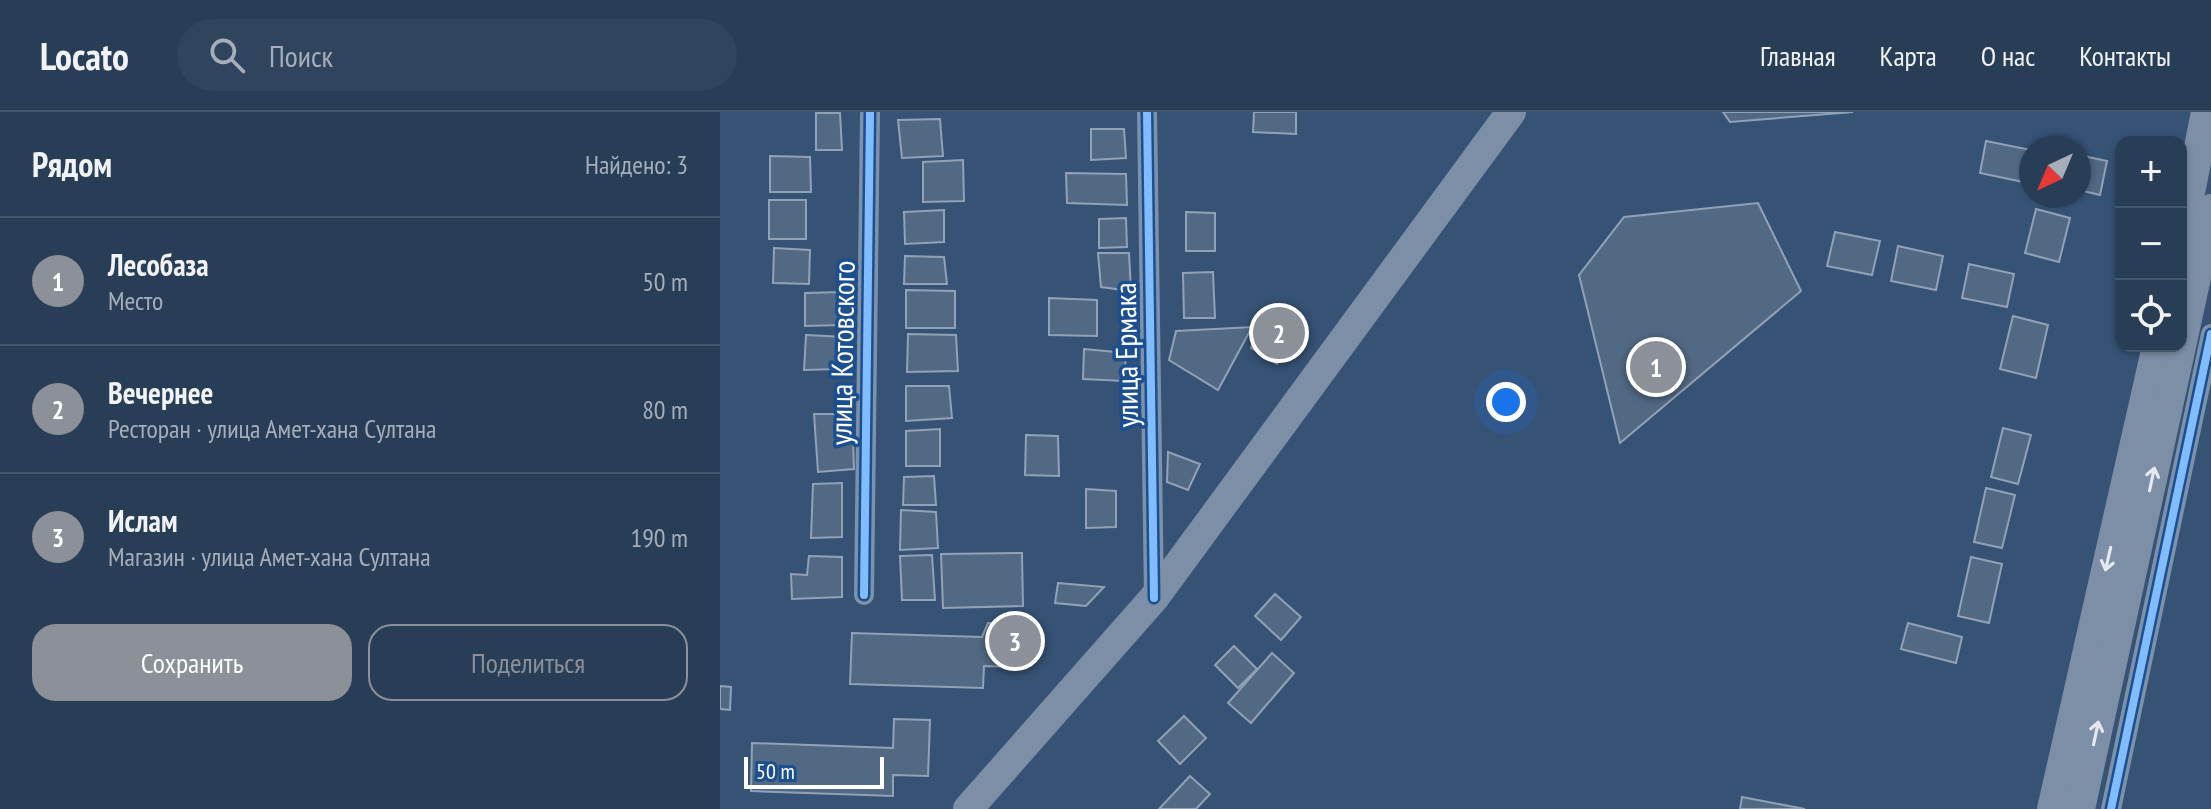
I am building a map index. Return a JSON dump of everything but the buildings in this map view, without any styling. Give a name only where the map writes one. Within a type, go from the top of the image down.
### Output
[{"type":"main road","points":[[968,809],[1154,598],[1511,112]]},
{"type":"main road","points":[[2187,208],[2206,112]]},
{"type":"main road","points":[[2080,809],[2211,209]]},
{"type":"main road","points":[[2052,809],[2156,352]]},
{"type":"street","name":"улица Котовского","points":[[864,595],[870,112]]},
{"type":"street","name":"улица Ермака","points":[[1147,112],[1154,598]]},
{"type":"street","points":[[2111,809],[2211,334]]},
{"type":"cycle path","points":[[864,595],[870,112]]},
{"type":"cycle path","points":[[1147,112],[1154,598]]},
{"type":"cycle path","points":[[2111,809],[2211,334]]},
{"type":"place","name":"Вечернее","points":[[1279,333]]},
{"type":"place","name":"Лесобаза","points":[[1656,367]]},
{"type":"place","name":"Ислам","points":[[1015,641]]}]
